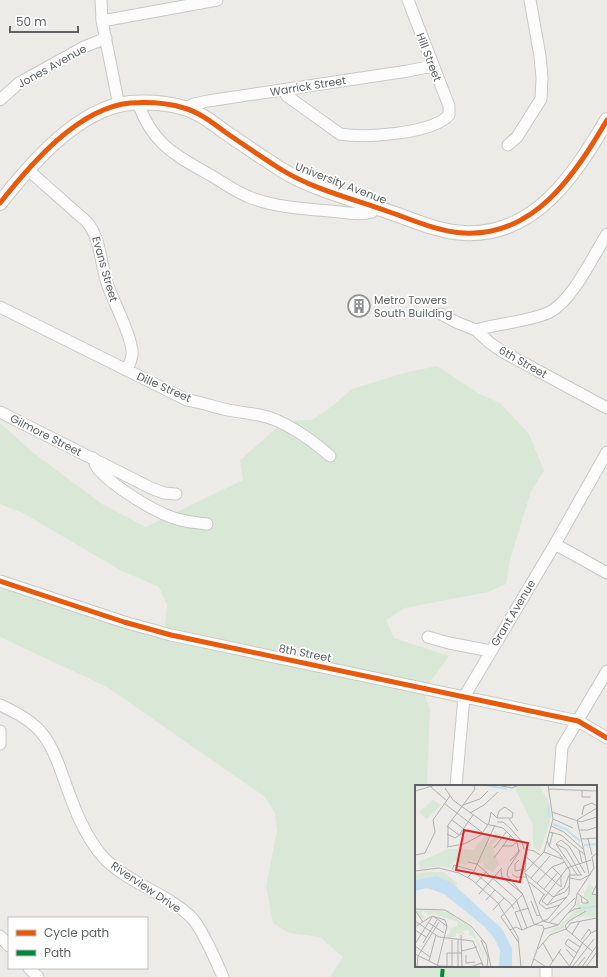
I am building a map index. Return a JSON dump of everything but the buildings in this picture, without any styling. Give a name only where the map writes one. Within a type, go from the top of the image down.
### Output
[{"type":"street","points":[[101,0],[102,20],[119,106]]},
{"type":"street","points":[[102,20],[217,0]]},
{"type":"street","name":"Hill Street","points":[[284,90],[287,96],[340,134],[390,134],[434,125],[444,120],[449,115],[449,106],[432,66],[408,0]]},
{"type":"street","points":[[508,145],[517,137],[542,99],[540,56],[530,0]]},
{"type":"street","name":"Jones Avenue","points":[[0,100],[18,83],[84,47],[106,38]]},
{"type":"street","name":"Warrick Street","points":[[186,108],[194,104],[432,66]]},
{"type":"street","points":[[138,103],[149,127],[160,142],[172,153],[249,197],[277,205],[366,214],[372,212],[375,207]]},
{"type":"street","name":"University Avenue","points":[[0,202],[27,169],[48,149],[84,121],[103,111],[119,106],[138,103],[163,104],[186,108],[210,121],[283,171],[299,179],[440,229],[463,233],[488,233],[510,226],[534,213],[567,180],[589,150],[607,120]]},
{"type":"street","name":"Evans Street","points":[[27,169],[93,229],[98,241],[102,267],[128,335],[132,350],[132,359],[126,370]]},
{"type":"street","points":[[476,330],[494,325],[525,320],[549,312],[561,305],[577,285],[607,234]]},
{"type":"street","name":"Dille Street","points":[[0,307],[187,400],[202,402],[232,411],[272,418],[307,438],[330,456]]},
{"type":"street","name":"6th Street","points":[[441,314],[476,330],[490,343],[503,352],[607,408]]},
{"type":"street","name":"Gilmore Street","points":[[0,412],[151,488],[176,494]]},
{"type":"street","name":"Grant Avenue","points":[[456,785],[464,697],[555,544],[607,452]]},
{"type":"street","name":"Gilmore Street","points":[[93,458],[98,468],[144,505],[176,519],[207,524]]},
{"type":"street","points":[[555,544],[607,573]]},
{"type":"street","name":"8th Street","points":[[0,581],[124,622],[171,635],[578,721],[607,738]]},
{"type":"street","points":[[428,637],[449,643],[491,651]]},
{"type":"street","points":[[559,785],[562,747],[607,671]]},
{"type":"street","name":"Riverview Drive","points":[[0,705],[14,711],[30,721],[41,732],[51,746],[80,822],[104,858],[120,872],[160,895],[193,919],[205,939],[223,977]]},
{"type":"street","points":[[0,731],[0,744]]},
{"type":"street","points":[[0,938],[8,945]]},
{"type":"street","points":[[30,969],[38,977]]},
{"type":"green space","points":[[437,366],[478,393],[500,403],[529,434],[544,471],[531,491],[510,560],[506,584],[488,592],[405,608],[386,620],[394,638],[449,656],[423,691],[430,709],[427,785],[415,785],[415,967],[480,967],[480,977],[330,977],[343,957],[320,937],[289,933],[273,923],[266,886],[277,831],[275,813],[265,797],[107,687],[0,637],[0,589],[7,589],[146,632],[165,626],[167,605],[159,587],[120,570],[23,513],[0,504],[0,423],[31,451],[102,504],[146,527],[243,480],[240,460],[285,421],[312,420],[331,407],[352,389],[404,373]]},
{"type":"marked path","points":[[442,977],[443,967]]},
{"type":"cycle path","points":[[0,203],[41,156],[74,127],[92,115],[111,107],[130,103],[150,103],[178,106],[195,112],[282,170],[306,183],[332,193],[444,230],[464,233],[489,232],[512,225],[532,213],[550,198],[566,181],[581,161],[607,120]]},
{"type":"cycle path","points":[[0,581],[124,622],[171,635],[578,721],[607,738]]},
{"type":"place","name":"Metro Towers South Building","points":[[359,306]]}]
